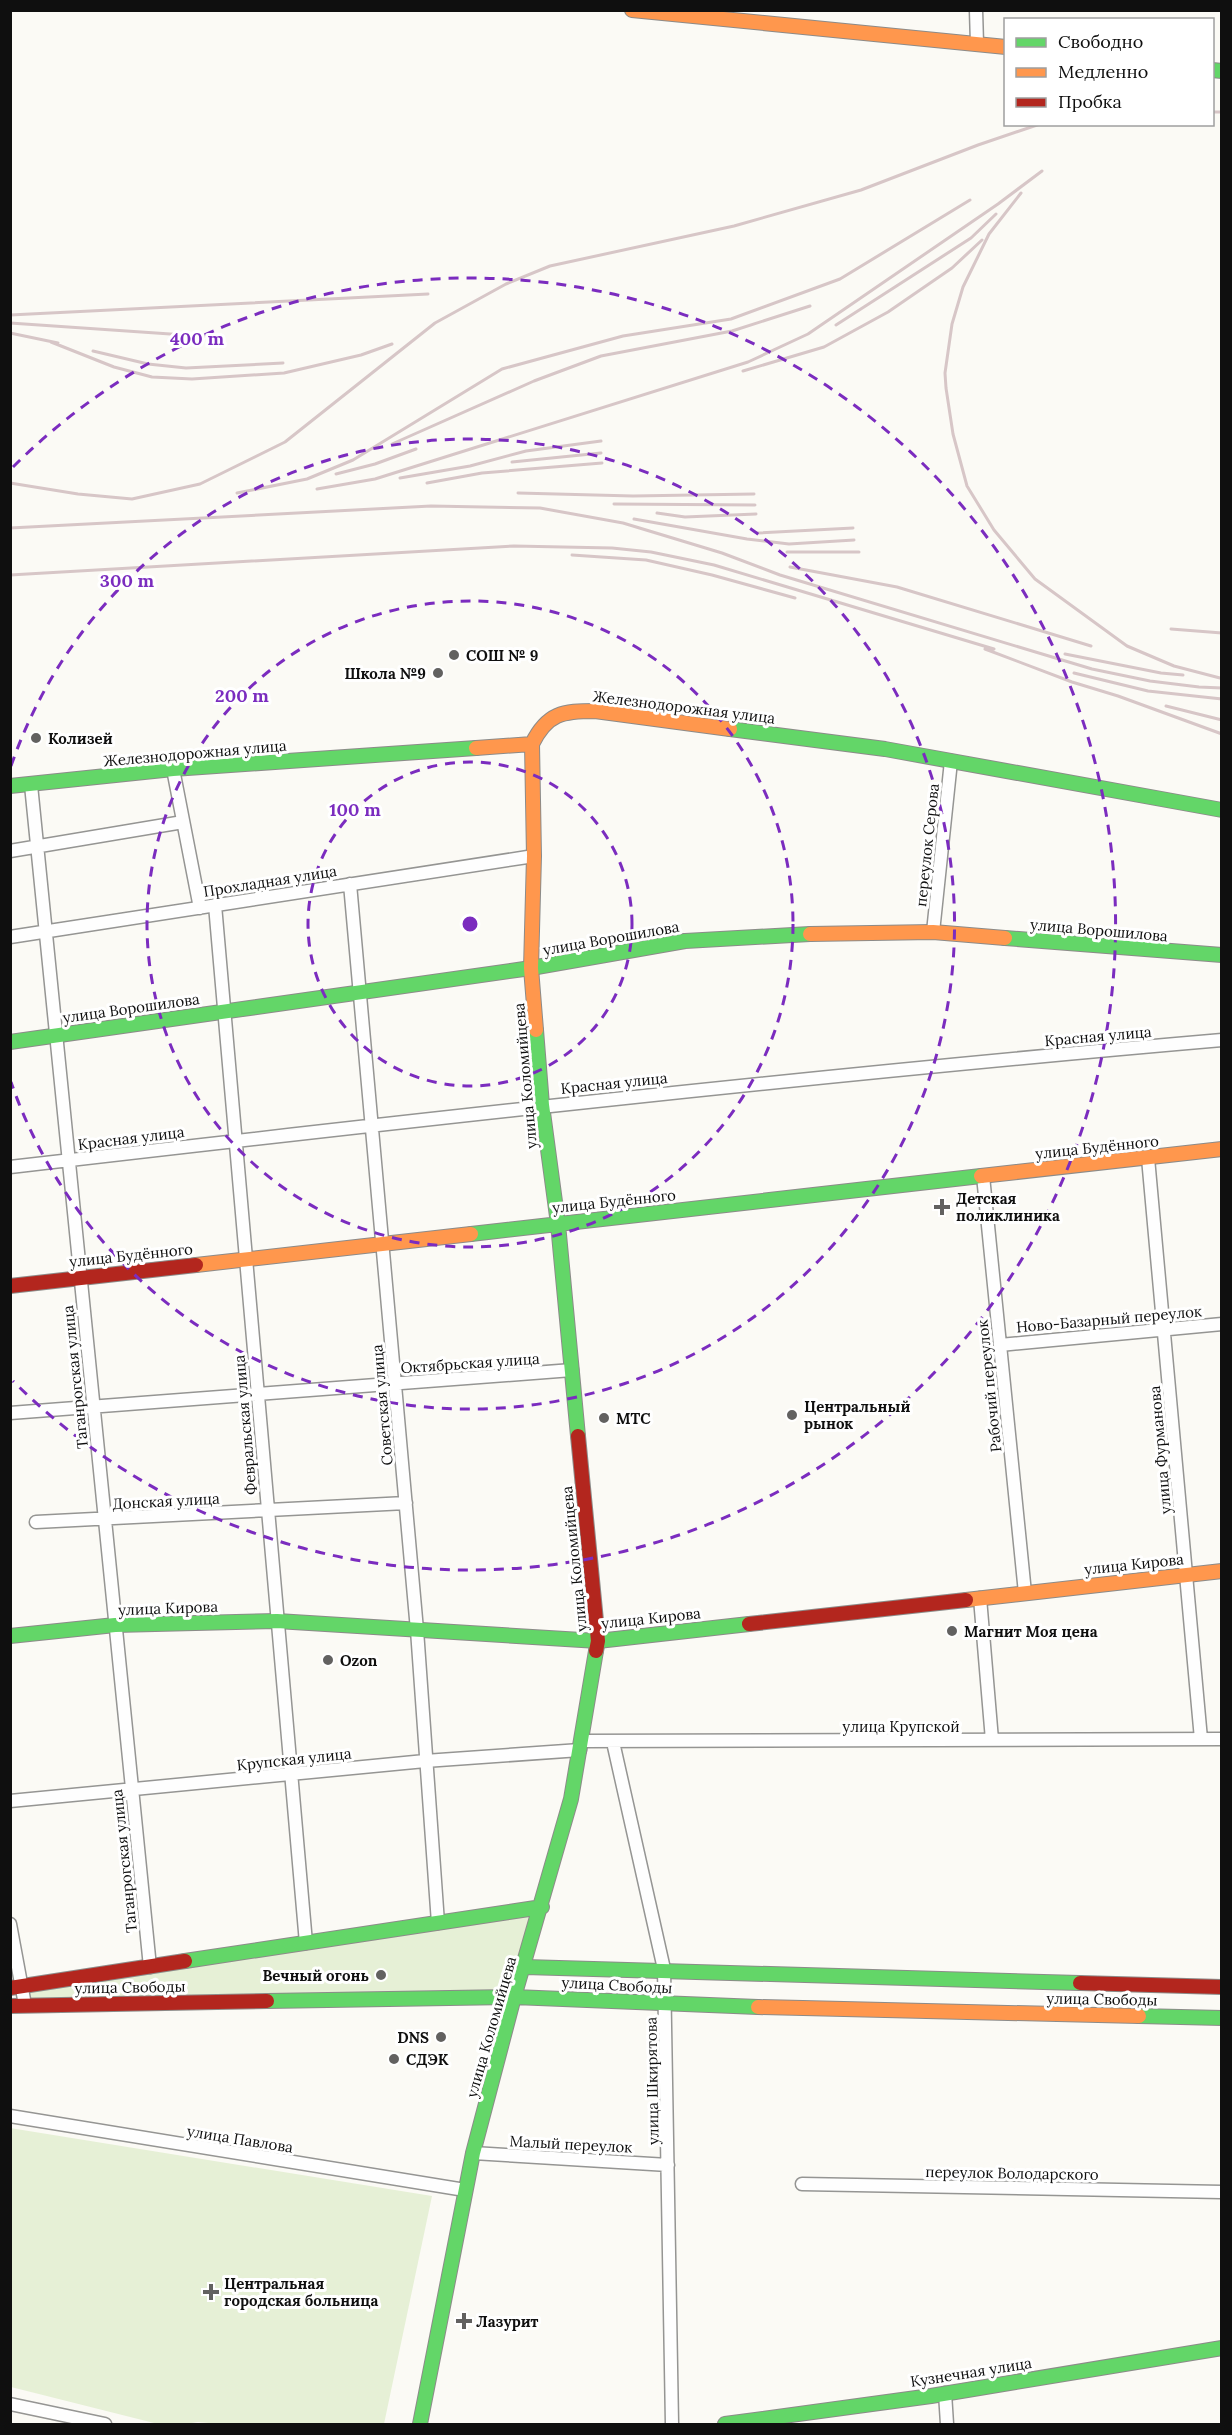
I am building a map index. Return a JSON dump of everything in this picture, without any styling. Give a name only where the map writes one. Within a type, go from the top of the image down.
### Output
[{"type":"street","points":[[632,10],[694,14],[1004,47]]},
{"type":"street","points":[[976,10],[977,44]]},
{"type":"street","name":"Железнодорожная улица","points":[[10,786],[173,769],[532,744],[538,728],[563,711],[595,711],[885,749],[1221,810]]},
{"type":"street","name":"улица Коломийцева","points":[[420,2424],[473,2153],[514,1997],[525,1967],[571,1799],[598,1641],[558,1224],[542,1105],[531,968],[534,856],[532,744]]},
{"type":"street","name":"переулок Серова","points":[[933,932],[951,761]]},
{"type":"street","points":[[173,769],[200,908]]},
{"type":"street","name":"Таганрогская улица","points":[[31,785],[150,1967]]},
{"type":"street","points":[[10,851],[183,822]]},
{"type":"street","name":"Прохладная улица","points":[[10,937],[534,856]]},
{"type":"street","name":"Советская улица","points":[[350,884],[417,1630],[438,1923]]},
{"type":"street","name":"Февральская улица","points":[[215,905],[306,1943]]},
{"type":"street","name":"улица Ворошилова","points":[[10,1042],[531,968],[685,941],[812,934],[933,932],[1221,955]]},
{"type":"street","name":"Красная улица","points":[[10,1167],[542,1105],[942,1064],[1221,1040]]},
{"type":"street","name":"улица Будённого","points":[[10,1286],[1221,1149]]},
{"type":"street","name":"улица Фурманова","points":[[1148,1158],[1201,1739]]},
{"type":"street","name":"Рабочий переулок","points":[[982,1176],[1024,1593]]},
{"type":"street","name":"Ново-Базарный переулок","points":[[1000,1345],[1221,1324]]},
{"type":"street","name":"Октябрьская улица","points":[[10,1413],[572,1370]]},
{"type":"street","name":"Донская улица","points":[[36,1522],[406,1503]]},
{"type":"street","name":"улица Кирова","points":[[10,1636],[115,1625],[277,1621],[598,1641],[1221,1571]]},
{"type":"street","points":[[980,1598],[992,1740]]},
{"type":"street","name":"улица Крупской","points":[[580,1745],[612,1742],[1221,1739]]},
{"type":"street","name":"улица Шкирятова","points":[[612,1742],[664,1970],[672,2424]]},
{"type":"street","name":"Крупская улица","points":[[10,1801],[580,1745]]},
{"type":"street","name":"улица Свободы","points":[[16,1987],[542,1907]]},
{"type":"street","points":[[10,1924],[18,2006]]},
{"type":"street","name":"улица Свободы","points":[[525,1967],[1221,1987]]},
{"type":"street","name":"улица Свободы","points":[[18,2006],[514,1997],[666,2005],[1221,2018]]},
{"type":"street","name":"улица Павлова","points":[[10,2116],[465,2190]]},
{"type":"street","name":"Малый переулок","points":[[473,2153],[668,2165]]},
{"type":"street","name":"переулок Володарского","points":[[802,2184],[1221,2192]]},
{"type":"street","name":"Кузнечная улица","points":[[725,2424],[945,2393],[1221,2348]]},
{"type":"street","points":[[945,2393],[947,2424]]},
{"type":"street","points":[[10,2404],[105,2424]]},
{"type":"green space","points":[[542,1907],[514,1997],[25,2005],[22,1986]]},
{"type":"green space","name":"Центральная городская больница","points":[[10,2128],[432,2196],[384,2424],[198,2422],[158,2424],[11,2387]]},
{"type":"railway","points":[[1214,112],[1222,112]]},
{"type":"railway","points":[[10,483],[78,494],[132,499],[200,484],[285,442],[435,323],[506,284],[550,266],[734,226],[861,190],[1034,126]]},
{"type":"railway","points":[[317,489],[375,479],[748,362],[808,334],[998,204],[1042,171]]},
{"type":"railway","points":[[1021,193],[989,234],[963,287],[952,324],[945,373],[946,388],[953,434],[967,486],[994,530],[1035,579],[1127,646],[1174,666],[1220,678]]},
{"type":"railway","points":[[237,493],[307,479],[353,460],[502,369],[623,336],[731,319],[840,279],[970,200]]},
{"type":"railway","points":[[836,325],[971,238],[996,214]]},
{"type":"railway","points":[[743,371],[824,347],[888,312],[952,268],[982,240]]},
{"type":"railway","points":[[10,315],[428,294]]},
{"type":"railway","points":[[392,444],[534,381],[601,356],[732,331],[810,306]]},
{"type":"railway","points":[[10,323],[214,337]]},
{"type":"railway","points":[[10,333],[58,343]]},
{"type":"railway","points":[[51,342],[114,367],[152,377],[192,379],[284,373],[361,355],[392,344]]},
{"type":"railway","points":[[93,351],[148,364],[186,368],[283,363]]},
{"type":"railway","points":[[400,478],[470,466],[526,451],[601,441]]},
{"type":"railway","points":[[336,474],[375,464],[416,449]]},
{"type":"railway","points":[[512,462],[601,453]]},
{"type":"railway","points":[[427,483],[482,473],[602,463]]},
{"type":"railway","points":[[518,493],[633,496],[754,494]]},
{"type":"railway","points":[[614,504],[755,505]]},
{"type":"railway","points":[[10,528],[431,506],[540,508],[623,523],[722,553],[780,575],[1092,669],[1150,681],[1222,688]]},
{"type":"railway","points":[[657,513],[685,517],[756,514]]},
{"type":"railway","points":[[634,519],[789,544],[854,540]]},
{"type":"railway","points":[[757,533],[853,528]]},
{"type":"railway","points":[[10,575],[514,546],[612,548],[651,552],[714,565],[994,649]]},
{"type":"railway","points":[[787,552],[859,552]]},
{"type":"railway","points":[[572,555],[646,560],[795,598]]},
{"type":"railway","points":[[790,567],[897,587],[1091,646]]},
{"type":"railway","points":[[1171,629],[1222,633]]},
{"type":"railway","points":[[985,649],[1222,734]]},
{"type":"railway","points":[[1065,654],[1161,673],[1183,675]]},
{"type":"railway","points":[[1074,673],[1148,691],[1222,699]]},
{"type":"railway","points":[[1166,706],[1222,720]]},
{"type":"traffic: fast","points":[[1214,70],[1222,71]]},
{"type":"traffic: fast","points":[[730,729],[885,749],[1222,810]]},
{"type":"traffic: fast","points":[[10,786],[173,769],[476,748]]},
{"type":"traffic: fast","points":[[10,1042],[531,968],[685,941],[810,934]]},
{"type":"traffic: fast","points":[[1005,938],[1222,955]]},
{"type":"traffic: fast","points":[[536,1030],[542,1105],[558,1224],[578,1436]]},
{"type":"traffic: fast","points":[[471,1234],[981,1176]]},
{"type":"traffic: fast","points":[[10,1636],[115,1625],[277,1621],[598,1641],[749,1624]]},
{"type":"traffic: fast","points":[[420,2424],[473,2153],[514,1997],[571,1799],[596,1651]]},
{"type":"traffic: fast","points":[[185,1961],[542,1907]]},
{"type":"traffic: fast","points":[[525,1967],[1080,1983]]},
{"type":"traffic: fast","points":[[267,2001],[514,1997],[758,2007]]},
{"type":"traffic: fast","points":[[1139,2016],[1222,2018]]},
{"type":"traffic: fast","points":[[725,2424],[931,2396],[1222,2348]]},
{"type":"traffic: slow","points":[[632,10],[1004,47]]},
{"type":"traffic: slow","points":[[476,748],[532,744],[550,720],[565,713],[574,712],[595,711],[730,729]]},
{"type":"traffic: slow","points":[[532,744],[534,856],[531,968],[536,1030]]},
{"type":"traffic: slow","points":[[810,934],[933,932],[1005,938]]},
{"type":"traffic: slow","points":[[981,1176],[1222,1149]]},
{"type":"traffic: slow","points":[[196,1265],[471,1234]]},
{"type":"traffic: slow","points":[[966,1600],[1222,1571]]},
{"type":"traffic: slow","points":[[758,2007],[1139,2016]]},
{"type":"traffic: jam","points":[[10,1286],[196,1265]]},
{"type":"traffic: jam","points":[[578,1436],[598,1641],[596,1651]]},
{"type":"traffic: jam","points":[[749,1624],[966,1600]]},
{"type":"traffic: jam","points":[[10,1988],[185,1961]]},
{"type":"traffic: jam","points":[[1080,1983],[1222,1987]]},
{"type":"traffic: jam","points":[[10,2006],[267,2001]]},
{"type":"place","name":"СОШ № 9","points":[[454,655]]},
{"type":"place","name":"Школа №9","points":[[438,673]]},
{"type":"place","name":"Колизей","points":[[36,738]]},
{"type":"place","name":"Детская поликлиника","points":[[942,1207]]},
{"type":"place","name":"Центральный рынок","points":[[792,1415]]},
{"type":"place","name":"МТС","points":[[604,1418]]},
{"type":"place","name":"Магнит Моя цена","points":[[952,1631]]},
{"type":"place","name":"Ozon","points":[[328,1660]]},
{"type":"place","name":"Вечный огонь","points":[[381,1975]]},
{"type":"place","name":"DNS","points":[[441,2037]]},
{"type":"place","name":"СДЭК","points":[[394,2059]]},
{"type":"place","name":"Центральная городская больница","points":[[211,2292]]},
{"type":"place","name":"Лазурит","points":[[464,2321]]}]
